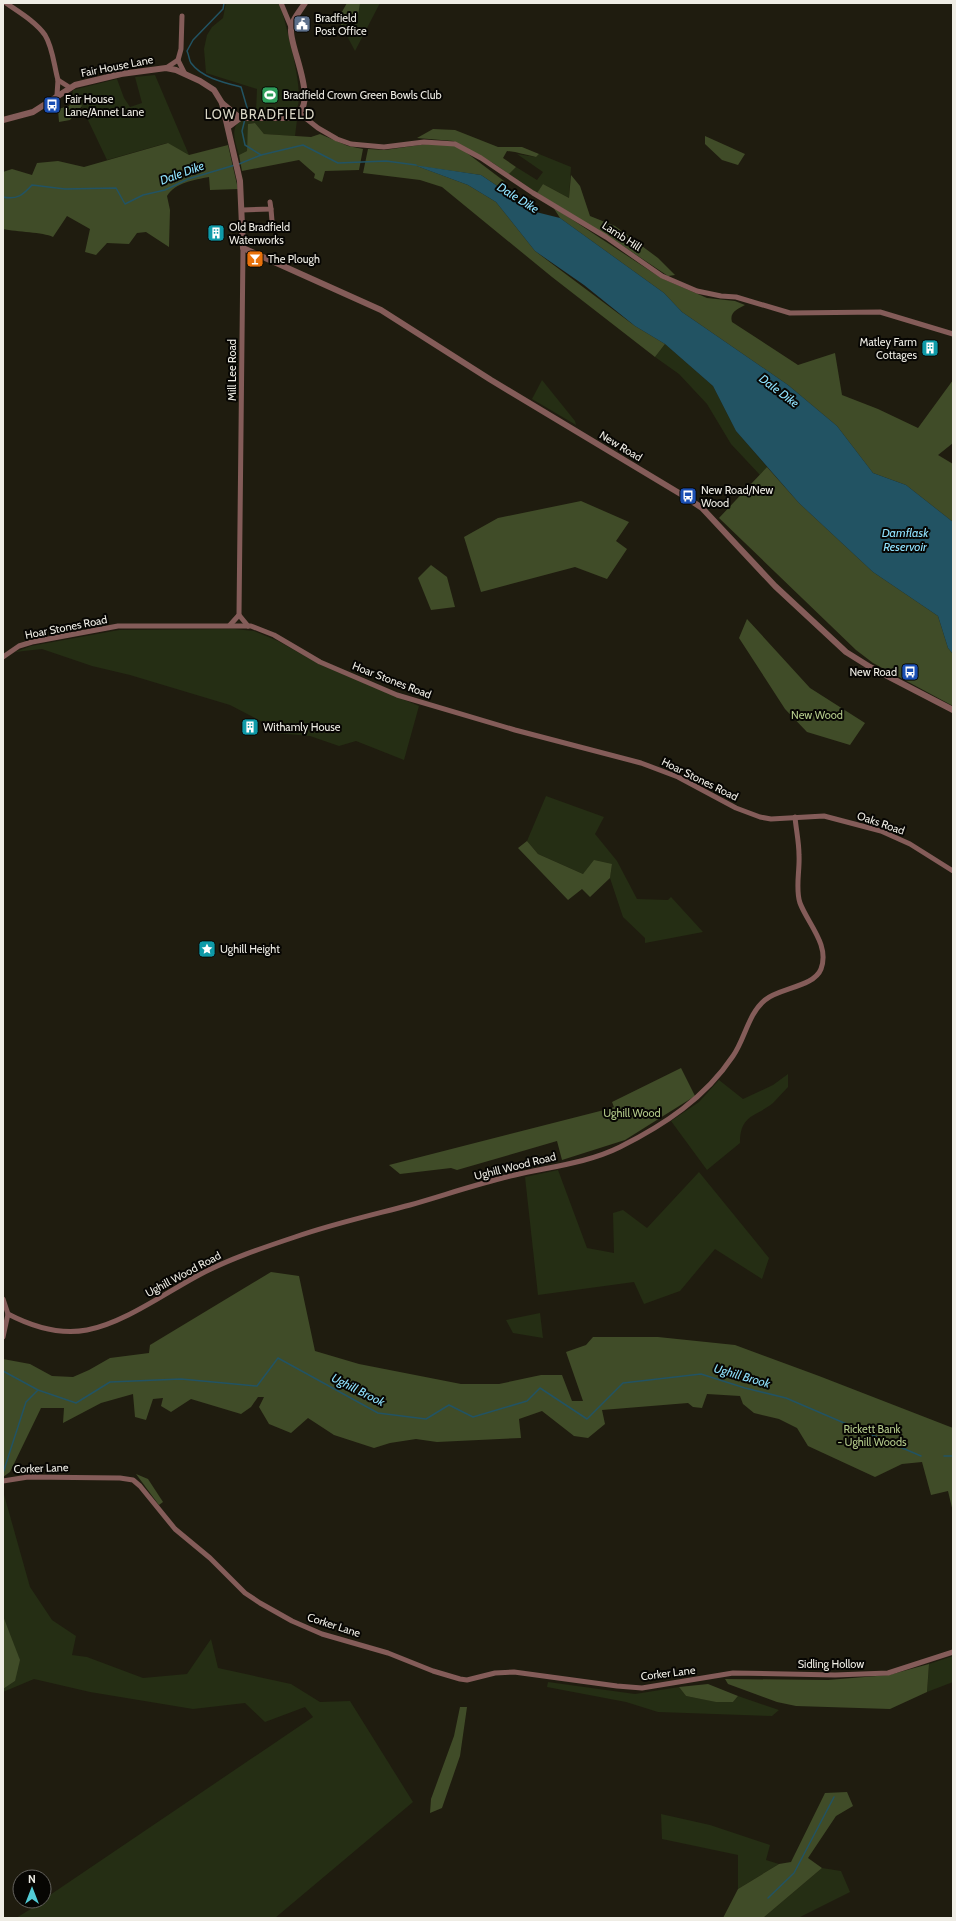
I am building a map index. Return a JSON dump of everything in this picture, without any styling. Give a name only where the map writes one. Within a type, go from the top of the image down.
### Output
[{"type":"street","points":[[6,3],[35,25],[44,34],[49,44],[58,80],[55,96]]},
{"type":"street","points":[[228,127],[240,118],[294,117],[299,113],[304,102],[301,71],[292,40],[291,27],[281,3]]},
{"type":"street","points":[[291,27],[305,3]]},
{"type":"street","points":[[182,16],[181,48],[178,60],[185,74]]},
{"type":"street","points":[[166,68],[178,60]]},
{"type":"street","name":"Fair House Lane","points":[[3,120],[33,112],[69,87],[121,74],[166,68],[185,74],[206,84],[214,90],[222,103],[228,127]]},
{"type":"street","points":[[58,80],[69,87]]},
{"type":"street","points":[[222,103],[240,118]]},
{"type":"street","name":"Lamb Hill","points":[[299,113],[331,136],[351,144],[384,147],[424,142],[455,144],[481,158],[533,193],[606,237],[662,276],[697,291],[736,297],[790,313],[880,312],[953,334]]},
{"type":"street","name":"Mill Lee Road","points":[[228,127],[237,167],[242,210],[243,248],[239,615]]},
{"type":"street","points":[[270,202],[272,221]]},
{"type":"street","points":[[242,210],[271,208]]},
{"type":"street","name":"New Road","points":[[243,248],[381,310],[491,380],[684,496],[702,508],[775,586],[846,652],[870,667],[953,710]]},
{"type":"street","points":[[230,625],[239,615],[248,626]]},
{"type":"street","name":"Hoar Stones Road","points":[[3,657],[19,646],[32,642],[118,626],[248,626],[274,635],[320,662],[397,695],[515,730],[660,769],[736,808],[760,817],[771,819],[795,817]]},
{"type":"street","name":"Oaks Road","points":[[795,817],[824,816],[881,831],[910,844],[953,871]]},
{"type":"street","name":"Ughill Wood Road","points":[[8,1314],[24,1323],[37,1326],[71,1331],[92,1329],[133,1312],[215,1266],[296,1236],[514,1175],[591,1157],[616,1149],[658,1126],[696,1100],[716,1079],[735,1054],[754,1014],[763,1002],[772,995],[802,984],[817,975],[821,970],[822,958],[820,942],[799,901],[799,852],[795,817]]},
{"type":"street","points":[[3,1299],[8,1314],[3,1337]]},
{"type":"street","name":"Corker Lane","points":[[3,1481],[28,1477],[120,1478],[133,1480],[144,1490],[175,1529],[210,1558],[245,1593],[260,1603],[292,1621],[322,1634],[380,1651],[455,1678],[467,1680],[495,1673],[514,1672],[633,1688],[707,1678]]},
{"type":"street","name":"Sidling Hollow","points":[[707,1678],[733,1673],[834,1675],[888,1673],[953,1652]]},
{"type":"green space","points":[[226,3],[280,3],[294,58],[299,90],[299,102],[296,109],[293,111],[283,113],[256,112],[257,89],[206,73],[204,49],[207,35],[212,27],[223,18]]},
{"type":"green space","points":[[347,3],[380,3],[355,51],[338,19]]},
{"type":"green space","points":[[347,3],[360,3],[358,15],[346,18],[342,26],[338,19]]},
{"type":"green space","points":[[155,75],[189,155],[167,143],[107,160],[78,99],[72,99],[73,90],[117,79],[124,98],[130,107],[142,103],[135,77]]},
{"type":"green space","points":[[78,100],[82,106],[70,120],[59,122],[58,109],[69,106],[72,101]]},
{"type":"green space","points":[[241,120],[297,120],[295,136],[264,134],[255,123],[249,124],[247,151],[239,155],[234,132],[237,124]]},
{"type":"green space","points":[[255,123],[264,134],[311,137],[320,134],[348,146],[363,149],[359,170],[325,171],[322,182],[314,178],[315,174],[299,160],[242,171],[239,155],[247,151],[248,124]]},
{"type":"green space","points":[[433,129],[455,130],[498,147],[522,147],[539,154],[536,157],[507,151],[503,158],[516,167],[509,174],[493,163],[453,141],[417,138]]},
{"type":"green space","points":[[705,136],[745,154],[738,165],[722,160],[705,144]]},
{"type":"green space","points":[[168,143],[189,155],[228,145],[238,189],[210,190],[209,177],[186,182],[171,191],[167,196],[170,210],[169,247],[146,232],[137,233],[129,244],[107,243],[96,255],[85,252],[90,229],[67,216],[53,237],[43,234],[3,229],[3,172],[12,169],[32,175],[37,163],[58,161],[84,167]]},
{"type":"green space","points":[[434,143],[455,144],[504,181],[506,186],[537,211],[536,212],[481,175],[417,166],[468,185],[496,202],[535,251],[635,326],[665,344],[655,357],[552,277],[442,187],[420,180],[363,173],[368,149],[385,150]]},
{"type":"green space","points":[[517,154],[536,157],[539,154],[571,167],[569,198],[543,184],[537,193],[509,174],[516,167],[537,180],[543,172]]},
{"type":"green space","points":[[571,175],[580,186],[590,216],[615,226],[658,258],[675,275],[668,276],[614,240],[537,193],[543,184],[569,198]]},
{"type":"green space","points":[[553,207],[661,278],[707,298],[735,301],[745,305],[733,313],[731,319],[732,322],[798,365],[835,353],[842,395],[878,409],[918,428],[953,380],[953,443],[938,455],[953,464],[953,522],[906,485],[873,473],[837,426],[788,385],[682,312],[664,293],[560,218]]},
{"type":"green space","points":[[665,344],[713,386],[736,431],[767,467],[760,475],[731,444],[707,404],[679,374],[655,357]]},
{"type":"green space","points":[[542,380],[575,421],[576,425],[532,399]]},
{"type":"green space","points":[[767,467],[799,503],[873,572],[938,616],[948,648],[953,654],[953,706],[873,663],[856,650],[719,518]]},
{"type":"green space","points":[[581,501],[629,522],[616,541],[627,549],[607,579],[575,567],[481,592],[464,537],[498,518]]},
{"type":"green space","points":[[431,565],[447,577],[455,607],[431,610],[418,578]]},
{"type":"green space","name":"New Wood","points":[[747,619],[810,688],[865,723],[850,745],[807,732],[785,709],[739,638]]},
{"type":"green space","points":[[234,629],[254,631],[278,641],[321,665],[419,706],[404,760],[356,741],[339,746],[310,736],[275,733],[274,728],[230,705],[130,675],[92,666],[42,649],[15,652],[31,646],[119,630]]},
{"type":"green space","points":[[546,796],[604,817],[595,834],[617,861],[637,899],[668,900],[671,897],[703,932],[645,943],[645,938],[623,917],[610,878],[612,864],[583,874],[538,854],[527,841]]},
{"type":"green space","points":[[527,841],[538,854],[583,874],[594,860],[612,864],[610,878],[590,897],[582,889],[568,900],[518,848]]},
{"type":"green space","name":"Ughill Wood","points":[[681,1068],[695,1096],[625,1140],[562,1160],[557,1141],[457,1170],[451,1168],[400,1174],[389,1165],[608,1109],[614,1107],[612,1102]]},
{"type":"green space","points":[[788,1074],[788,1087],[767,1108],[750,1117],[746,1121],[743,1126],[740,1143],[707,1170],[671,1121],[699,1102],[719,1080],[743,1099],[773,1085]]},
{"type":"green space","points":[[558,1170],[587,1248],[614,1253],[613,1213],[623,1210],[647,1228],[699,1172],[769,1258],[762,1279],[715,1249],[680,1291],[644,1304],[634,1282],[538,1295],[525,1177]]},
{"type":"green space","name":"Rickett Bank - Ughill Woods","points":[[271,1272],[299,1276],[315,1351],[359,1364],[461,1384],[499,1384],[541,1375],[562,1375],[572,1401],[583,1401],[566,1352],[586,1345],[593,1337],[658,1337],[735,1345],[953,1428],[953,1512],[948,1491],[931,1495],[922,1462],[902,1464],[875,1477],[808,1446],[797,1428],[779,1419],[754,1413],[743,1404],[740,1396],[707,1394],[702,1408],[693,1407],[688,1403],[602,1410],[605,1424],[588,1438],[574,1436],[542,1411],[519,1419],[521,1438],[437,1442],[416,1439],[390,1443],[374,1448],[334,1435],[308,1418],[291,1433],[269,1424],[259,1407],[264,1397],[258,1397],[251,1407],[241,1414],[191,1399],[171,1412],[161,1406],[163,1398],[153,1399],[146,1420],[135,1417],[133,1394],[101,1403],[63,1423],[64,1408],[41,1408],[10,1472],[3,1477],[3,1359],[30,1364],[52,1376],[73,1377],[110,1358],[149,1353],[150,1345]]},
{"type":"green space","points":[[540,1313],[543,1338],[513,1333],[506,1320]]},
{"type":"green space","points":[[136,1474],[148,1479],[163,1502],[159,1505]]},
{"type":"green space","points":[[3,1491],[30,1587],[52,1620],[76,1636],[72,1655],[87,1657],[143,1678],[187,1674],[211,1639],[218,1668],[291,1684],[320,1702],[350,1701],[413,1802],[275,1918],[16,1918],[31,1909],[52,1909],[52,1894],[313,1717],[305,1707],[265,1722],[245,1703],[193,1709],[90,1692],[34,1679],[3,1692],[3,1689],[15,1681],[3,1616]]},
{"type":"green space","points":[[3,1616],[20,1660],[15,1681],[3,1689]]},
{"type":"green space","points":[[953,1656],[953,1682],[927,1692],[929,1664]]},
{"type":"green space","points":[[929,1664],[927,1692],[890,1709],[796,1706],[777,1702],[728,1684],[725,1679],[828,1680],[889,1675]]},
{"type":"green space","points":[[548,1682],[635,1694],[679,1687],[686,1696],[718,1702],[733,1702],[738,1696],[779,1710],[772,1716],[658,1712],[626,1702],[547,1687]]},
{"type":"green space","points":[[708,1684],[738,1696],[733,1702],[716,1702],[686,1696],[679,1687]]},
{"type":"green space","points":[[460,1707],[467,1707],[460,1756],[442,1808],[430,1813],[431,1799],[454,1736]]},
{"type":"green space","points":[[847,1792],[853,1806],[836,1816],[808,1858],[822,1868],[763,1918],[723,1918],[738,1889],[779,1864],[791,1862],[825,1793]]},
{"type":"green space","points":[[661,1814],[710,1825],[770,1845],[766,1860],[779,1864],[738,1889],[738,1855],[662,1839]]},
{"type":"green space","points":[[822,1868],[841,1871],[850,1892],[798,1918],[763,1918]]},
{"type":"water","name":"Damflask Reservoir","points":[[414,165],[481,175],[536,212],[560,218],[664,293],[682,312],[788,385],[837,426],[873,473],[906,485],[953,522],[953,654],[948,648],[938,616],[873,572],[799,503],[736,431],[713,386],[665,344],[635,326],[584,285],[535,251],[496,202],[468,185]]},
{"type":"waterway","points":[[224,3],[223,9],[193,40],[187,51],[191,63],[201,73],[228,84],[241,87],[248,111],[246,115]]},
{"type":"waterway","points":[[245,119],[242,131],[245,145],[261,155]]},
{"type":"waterway","name":"Dale Dike","points":[[239,164],[261,155],[303,145],[338,163],[386,161],[416,165]]},
{"type":"waterway","name":"Dale Dike","points":[[3,197],[12,198],[19,196],[26,192],[32,185],[65,189],[116,188],[125,204],[143,195],[165,190],[188,179],[235,165]]},
{"type":"waterway","name":"Ughill Brook","points":[[3,1371],[38,1390],[76,1403],[110,1382],[181,1379],[257,1386],[278,1358],[378,1413],[426,1419],[449,1405],[473,1417],[527,1401],[540,1388],[587,1419],[623,1383],[701,1374],[745,1388],[786,1398],[921,1456]]},
{"type":"waterway","points":[[3,1473],[26,1402],[38,1390]]},
{"type":"waterway","name":"Ughill Brook","points":[[944,1456],[953,1456]]},
{"type":"waterway","points":[[768,1898],[794,1873],[834,1797]]},
{"type":"place","name":"Bradfield Post Office","points":[[302,24]]},
{"type":"place","name":"Bradfield Crown Green Bowls Club","points":[[270,95]]},
{"type":"place","name":"Fair House Lane/Annet Lane","points":[[52,105]]},
{"type":"place","name":"Old Bradfield Waterworks","points":[[216,233]]},
{"type":"place","name":"The Plough","points":[[255,259]]},
{"type":"place","name":"Matley Farm Cottages","points":[[930,348]]},
{"type":"place","name":"New Road/New Wood","points":[[688,496]]},
{"type":"place","name":"New Road","points":[[910,672]]},
{"type":"place","name":"Withamly House","points":[[250,727]]},
{"type":"place","name":"Ughill Height","points":[[207,949]]},
{"type":"district","name":"LOW BRADFIELD","points":[[260,114]]}]
